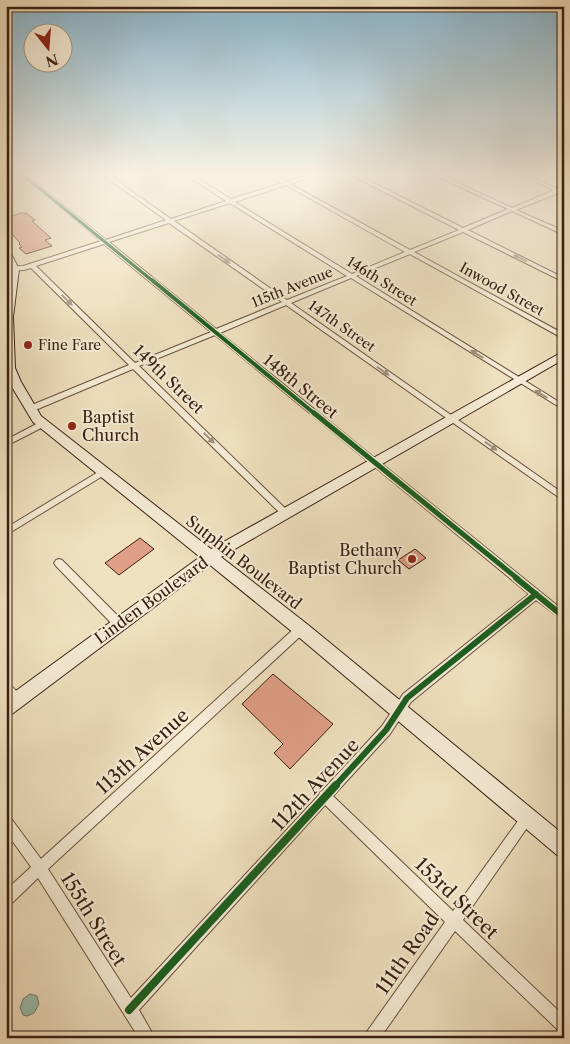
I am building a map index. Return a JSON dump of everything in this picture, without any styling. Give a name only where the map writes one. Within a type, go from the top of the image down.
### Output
[{"type":"main road","points":[[6,252],[10,269]]},
{"type":"main road","name":"Sutphin Boulevard","points":[[10,269],[7,317],[8,373],[42,424],[399,708],[564,848]]},
{"type":"main road","name":"Linden Boulevard","points":[[10,698],[210,557],[564,354]]},
{"type":"street","name":"148th Street","points":[[82,224],[564,617]]},
{"type":"street","points":[[10,269],[32,266],[161,224]]},
{"type":"street","name":"147th Street","points":[[174,224],[564,498]]},
{"type":"street","name":"146th Street","points":[[265,224],[564,408]]},
{"type":"street","name":"Inwood Street","points":[[358,224],[564,337]]},
{"type":"street","points":[[450,224],[564,280]]},
{"type":"street","name":"115th Avenue","points":[[30,408],[477,224]]},
{"type":"street","points":[[544,224],[564,233]]},
{"type":"street","name":"149th Street","points":[[32,266],[285,513]]},
{"type":"street","points":[[6,443],[42,424]]},
{"type":"street","points":[[6,532],[103,472]]},
{"type":"street","points":[[59,563],[118,623]]},
{"type":"street","name":"112th Avenue","points":[[129,1010],[386,730],[399,708],[415,691],[536,594]]},
{"type":"street","name":"113th Avenue","points":[[6,899],[301,629]]},
{"type":"street","name":"153rd Street","points":[[324,796],[564,1026]]},
{"type":"street","name":"111th Road","points":[[371,1038],[527,818]]},
{"type":"street","name":"155th Street","points":[[6,821],[40,869],[148,1038]]},
{"type":"shaded area","points":[[30,994],[37,996],[39,1004],[34,1013],[27,1016],[23,1015],[20,1008],[23,999]]},
{"type":"building","points":[[6,224],[35,224],[51,238],[45,240],[52,246],[26,254],[19,248],[22,247],[20,243],[6,227]]},
{"type":"building","points":[[140,538],[154,549],[119,575],[105,563]]},
{"type":"building","name":"Bethany Baptist Church","points":[[415,549],[426,558],[409,569],[398,560]]},
{"type":"building","points":[[273,674],[333,724],[290,769],[274,753],[283,744],[242,704]]},
{"type":"cycle path","points":[[83,224],[564,617]]},
{"type":"cycle path","points":[[129,1010],[386,730],[407,698],[536,594]]},
{"type":"place","name":"Fine Fare","points":[[28,345]]},
{"type":"place","name":"Baptist Church","points":[[72,426]]},
{"type":"place","name":"Bethany Baptist Church","points":[[412,559]]}]
